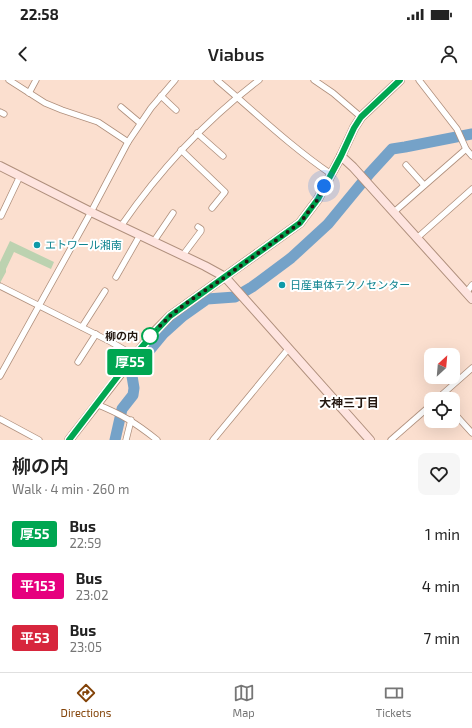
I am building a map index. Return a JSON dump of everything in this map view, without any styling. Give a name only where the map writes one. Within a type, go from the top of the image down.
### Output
[{"type":"street","points":[[9,80],[45,103],[98,122],[128,142]]},
{"type":"street","points":[[29,93],[36,80]]},
{"type":"street","points":[[0,376],[128,142],[140,123],[175,80]]},
{"type":"street","points":[[217,80],[306,157],[331,174]]},
{"type":"street","points":[[121,226],[181,150],[197,133],[237,97],[259,80]]},
{"type":"street","points":[[314,80],[333,93],[361,117]]},
{"type":"street","points":[[69,440],[135,356],[170,316],[300,223],[318,199],[361,117],[400,80]]},
{"type":"street","points":[[419,80],[457,129],[466,149],[472,156]]},
{"type":"street","points":[[161,96],[176,110]]},
{"type":"street","points":[[121,107],[140,123]]},
{"type":"street","points":[[197,133],[223,156]]},
{"type":"street","points":[[394,212],[466,149]]},
{"type":"street","points":[[181,150],[203,175],[225,192],[216,206]]},
{"type":"street","points":[[341,156],[353,167],[469,296]]},
{"type":"street","points":[[406,165],[424,185]]},
{"type":"street","points":[[0,167],[183,255],[225,277],[370,440]]},
{"type":"street","points":[[2,217],[14,195],[20,176]]},
{"type":"street","points":[[417,238],[472,189]]},
{"type":"street","points":[[154,241],[173,213]]},
{"type":"street","points":[[183,255],[201,231]]},
{"type":"street","points":[[116,277],[140,235]]},
{"type":"street","points":[[469,296],[472,285]]},
{"type":"street","points":[[0,286],[96,334],[135,356]]},
{"type":"street","points":[[82,327],[105,291]]},
{"type":"street","points":[[78,362],[96,334]]},
{"type":"street","points":[[213,440],[289,348]]},
{"type":"street","points":[[446,392],[472,368]]},
{"type":"street","points":[[96,404],[118,412],[157,440]]},
{"type":"street","points":[[391,440],[424,410]]},
{"type":"street","points":[[0,419],[39,440]]},
{"type":"street","points":[[126,440],[131,420]]},
{"type":"street","points":[[460,420],[472,433]]},
{"type":"green space","points":[[10,241],[54,262],[51,269],[14,252],[0,283],[0,262]]},
{"type":"waterway","points":[[115,440],[122,409],[133,395],[134,388],[132,376],[134,369],[163,334],[183,316],[207,299],[235,297],[252,287],[291,258],[328,224],[392,149],[472,134]]},
{"type":"bus line","name":"厚55","points":[[69,440],[128,363],[170,316],[300,223],[318,199],[361,117],[400,80]]},
{"type":"place","name":"エトワール湘南","points":[[37,245]]},
{"type":"place","name":"日産車体テクノセンター","points":[[282,285]]},
{"type":"place","name":"柳の内","points":[[150,336]]},
{"type":"district","name":"大神三丁目","points":[[349,403]]},
{"type":"route","points":[[150,336],[170,316],[188,302],[300,223],[318,199],[324,186]]}]
